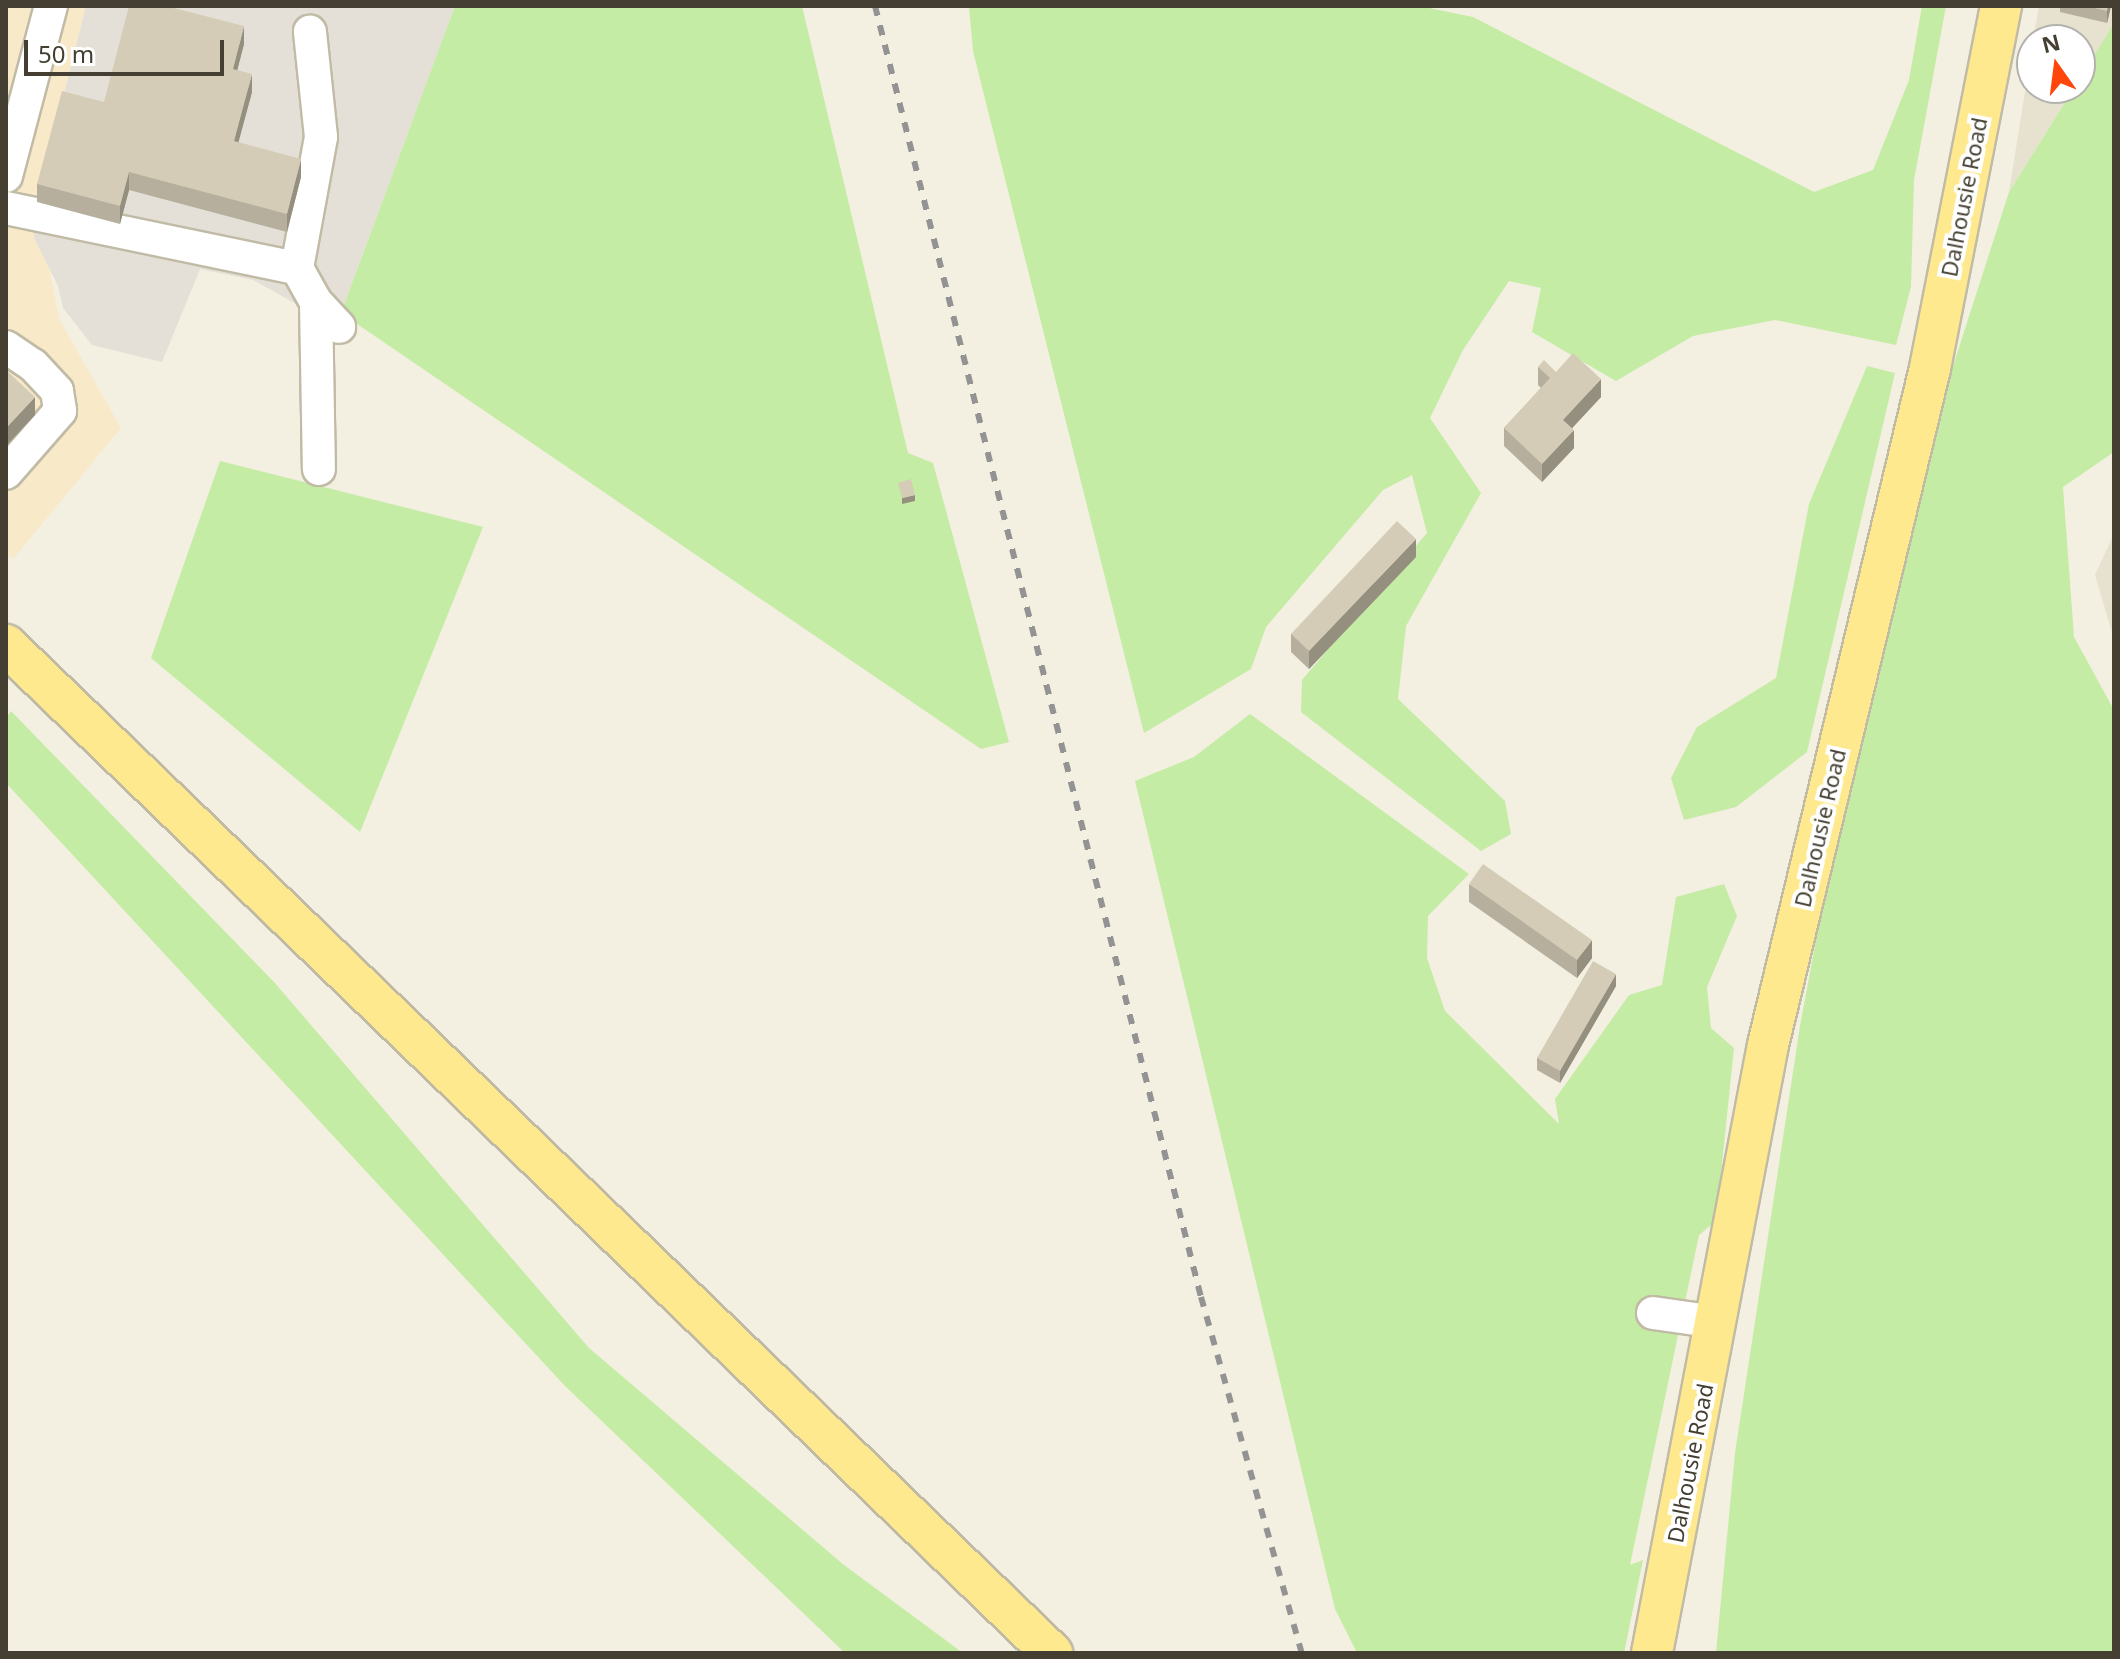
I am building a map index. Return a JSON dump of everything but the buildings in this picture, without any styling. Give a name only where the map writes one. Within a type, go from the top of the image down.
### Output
[{"type":"main road","name":"Dalhousie Road","points":[[1652,1653],[1768,1045],[1930,368],[2001,6]]},
{"type":"main road","points":[[6,645],[1052,1653]]},
{"type":"lane","points":[[6,176],[51,6]]},
{"type":"lane","points":[[310,32],[321,137],[297,268],[316,302],[339,327]]},
{"type":"lane","points":[[6,208],[297,268]]},
{"type":"lane","points":[[316,302],[319,469]]},
{"type":"lane","points":[[6,347],[33,365],[57,391],[60,411],[6,473]]},
{"type":"lane","points":[[1653,1313],[1716,1322]]},
{"type":"shaded area","points":[[6,6],[86,6],[37,202],[59,319],[121,428],[13,559],[6,553]]},
{"type":"shaded area","points":[[86,6],[455,6],[341,313],[309,311],[253,280],[200,269],[162,362],[92,345],[63,308],[58,286],[34,238],[37,202]]},
{"type":"shaded area","points":[[2039,6],[2114,6],[2114,23],[2096,52],[2096,24],[2036,24]]},
{"type":"shaded area","points":[[2023,104],[2064,104],[2009,192]]},
{"type":"shaded area","points":[[2114,534],[2114,639],[2095,575]]},
{"type":"green space","points":[[455,6],[802,6],[908,453],[933,463],[1009,742],[981,749],[341,313]]},
{"type":"green space","points":[[969,6],[1420,6],[1473,17],[1814,192],[1873,170],[1909,80],[1922,6],[1946,6],[1914,180],[1911,287],[1896,345],[1775,320],[1693,336],[1616,381],[1532,332],[1541,288],[1509,281],[1463,350],[1430,418],[1481,493],[1406,626],[1398,699],[1505,801],[1511,834],[1481,851],[1301,712],[1302,680],[1427,533],[1412,475],[1383,490],[1266,627],[1251,669],[1144,733],[973,51]]},
{"type":"green space","points":[[2114,23],[2114,452],[2063,487],[2074,637],[2114,710],[2114,1653],[1716,1653],[1735,1453],[1800,1026],[1882,587],[2009,192],[2064,104],[2096,104],[2096,52]]},
{"type":"green space","points":[[1867,366],[1895,373],[1807,752],[1736,807],[1684,820],[1671,778],[1697,727],[1776,678],[1809,504]]},
{"type":"green space","points":[[220,461],[483,527],[360,832],[151,658]]},
{"type":"green space","points":[[11,711],[274,982],[589,1348],[844,1565],[963,1653],[845,1653],[565,1386],[6,783],[6,718]]},
{"type":"green space","points":[[1250,714],[1469,874],[1428,916],[1427,958],[1445,1011],[1559,1124],[1555,1099],[1629,995],[1662,985],[1676,897],[1724,884],[1737,916],[1707,987],[1711,1028],[1734,1048],[1716,1221],[1699,1235],[1630,1565],[1643,1560],[1624,1653],[1357,1653],[1335,1609],[1135,781],[1194,757]]},
{"type":"railway","points":[[875,6],[1201,1297],[1302,1653]]}]
